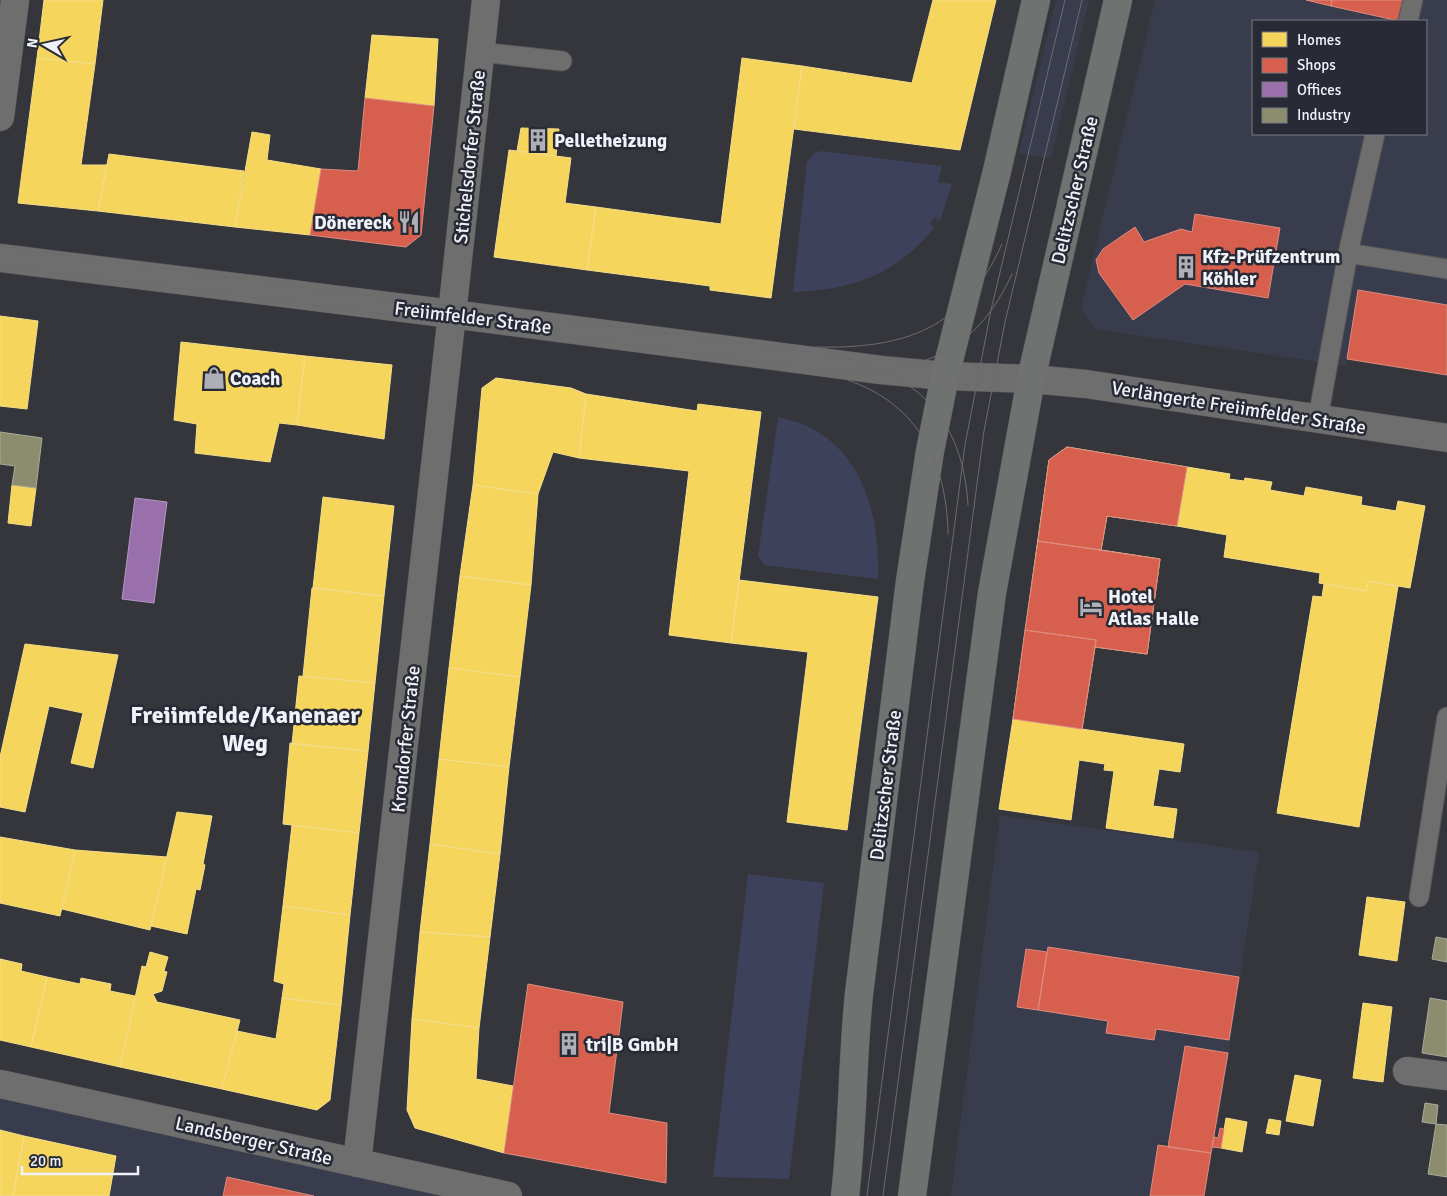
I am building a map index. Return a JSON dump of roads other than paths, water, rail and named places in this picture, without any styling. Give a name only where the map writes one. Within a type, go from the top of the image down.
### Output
[{"type":"main road","name":"Delitzscher Straße","points":[[845,1196],[859,994],[910,581],[930,451],[945,376],[997,171],[1036,0]]},
{"type":"main road","name":"Delitzscher Straße","points":[[912,1196],[992,593],[1031,379],[1118,0]]},
{"type":"street","points":[[0,117],[15,0]]},
{"type":"street","name":"Stichelsdorfer Straße","points":[[452,314],[486,0]]},
{"type":"street","name":"Freiimfelder Straße","points":[[0,258],[452,314],[805,361],[945,376]]},
{"type":"street","name":"Krondorfer Straße","points":[[357,1163],[452,314]]},
{"type":"street","points":[[945,376],[1031,379]]},
{"type":"street","name":"Verlängerte Freiimfelder Straße","points":[[1031,379],[1086,384],[1447,438]]},
{"type":"street","points":[[1407,1071],[1447,1076]]},
{"type":"street","name":"Landsberger Straße","points":[[0,1084],[508,1196]]},
{"type":"lane","points":[[1408,20],[1413,0]]},
{"type":"lane","points":[[480,52],[562,61]]},
{"type":"lane","points":[[1318,418],[1348,253],[1375,135]]},
{"type":"lane","points":[[1348,253],[1447,269]]},
{"type":"lane","points":[[1419,897],[1447,717]]},
{"type":"tram line","points":[[867,1196],[965,445],[991,310],[1065,0]]},
{"type":"tram line","points":[[883,1196],[984,431],[1005,322],[1082,0]]},
{"type":"tram line","points":[[816,347],[848,347],[877,344],[904,338],[928,328],[950,314],[969,296],[987,273],[1002,244]]},
{"type":"tram line","points":[[0,246],[329,291],[789,348],[855,360],[888,373],[908,385],[926,400],[940,416],[951,435],[960,457],[968,505]]},
{"type":"tram line","points":[[0,266],[768,363],[836,376],[880,395],[899,409],[914,425],[927,444],[943,486],[948,534]]},
{"type":"tram line","points":[[828,369],[888,369],[914,364],[938,355],[960,342],[979,325],[997,302],[1012,274]]},
{"type":"place","name":"Pelletheizung","points":[[538,140]]},
{"type":"place","name":"Dönereck","points":[[409,222]]},
{"type":"place","name":"Kfz-Prüfzentrum Köhler","points":[[1186,267]]},
{"type":"place","name":"Coach","points":[[214,378]]},
{"type":"place","name":"Hotel Atlas Halle","points":[[1091,607]]},
{"type":"place","name":"tri|B GmbH","points":[[569,1044]]},
{"type":"district","name":"Freiimfelde/Kanenaer Weg","points":[[245,729]]}]
